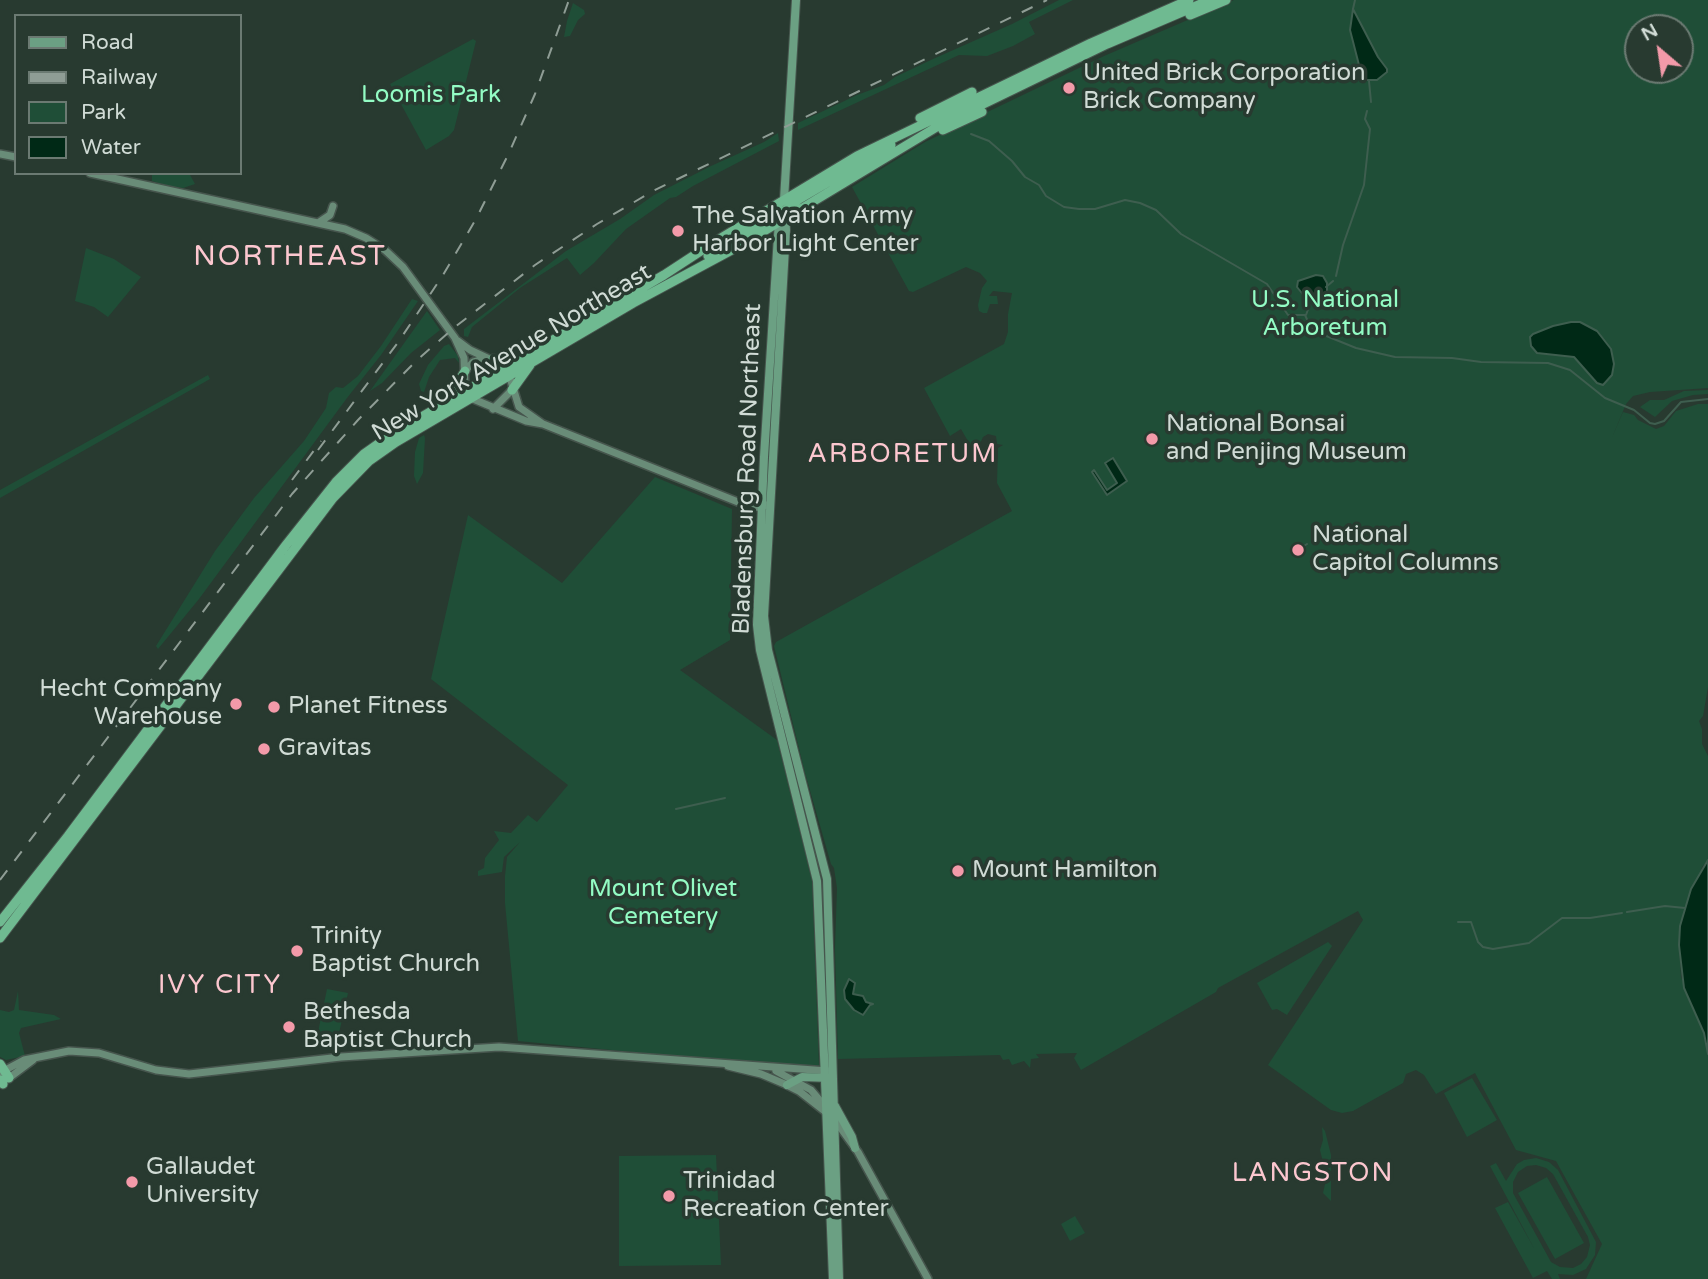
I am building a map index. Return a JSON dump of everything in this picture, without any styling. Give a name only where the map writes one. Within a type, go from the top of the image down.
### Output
[{"type":"highway","name":"New York Avenue Northeast","points":[[684,271],[784,200],[872,148],[1091,43],[1189,0]]},
{"type":"highway","name":"New York Avenue Northeast","points":[[507,372],[517,362],[844,183],[964,113],[1084,55],[1210,0]]},
{"type":"highway","points":[[1191,15],[1226,0]]},
{"type":"highway","points":[[872,148],[894,132],[972,92]]},
{"type":"highway","points":[[909,143],[982,112]]},
{"type":"highway","points":[[751,226],[783,216],[799,200],[944,113]]},
{"type":"highway","points":[[844,183],[845,172]]},
{"type":"highway","name":"New York Avenue Northeast","points":[[0,938],[345,484],[362,466],[469,394],[507,372],[532,362],[588,325]]},
{"type":"highway","points":[[492,359],[504,358],[517,362]]},
{"type":"highway","points":[[512,390],[532,362]]},
{"type":"highway","points":[[445,404],[465,371]]},
{"type":"highway","name":"New York Avenue Northeast","points":[[0,922],[64,842],[335,482],[373,447],[445,404],[469,394]]},
{"type":"main road","name":"Bladensburg Road Northeast","points":[[796,0],[765,506],[764,626],[779,713],[827,879],[826,1009],[832,1279]]},
{"type":"main road","points":[[99,175],[357,233],[390,254],[455,338],[463,355],[469,394],[494,409],[543,424],[753,508],[765,506]]},
{"type":"main road","points":[[318,223],[330,215],[333,206]]},
{"type":"main road","points":[[455,338],[470,350],[492,359],[507,372],[521,409],[543,424]]},
{"type":"main road","points":[[465,371],[475,360],[492,359]]},
{"type":"main road","points":[[494,409],[512,390]]},
{"type":"main road","points":[[2,1076],[34,1059],[63,1052],[88,1052],[163,1072],[189,1074],[341,1057],[499,1046],[766,1067],[828,1075]]},
{"type":"main road","points":[[726,1065],[787,1085],[828,1107]]},
{"type":"main road","points":[[766,1067],[796,1079],[811,1090],[852,1137],[855,1148]]},
{"type":"main road","points":[[787,1085],[796,1079],[828,1075]]},
{"type":"main road","name":"Bladensburg Road Northeast","points":[[828,1107],[835,1121],[839,1279]]},
{"type":"main road","points":[[835,1121],[855,1148],[928,1279]]},
{"type":"green space","points":[[1059,0],[1073,0],[1029,22],[1035,34],[1013,46],[987,56],[959,55],[798,130],[798,123],[884,85],[895,77]]},
{"type":"green space","name":"U.S. National Arboretum","points":[[1234,0],[1708,0],[1708,388],[1650,392],[1633,396],[1626,404],[1611,440],[1623,412],[1634,415],[1656,429],[1664,426],[1676,411],[1698,404],[1708,404],[1708,687],[1703,716],[1699,721],[1702,744],[1708,756],[1708,860],[1702,867],[1680,926],[1679,945],[1681,977],[1704,1033],[1708,1054],[1708,1279],[1586,1279],[1602,1244],[1556,1161],[1516,1150],[1475,1073],[1436,1094],[1424,1075],[1416,1070],[1406,1074],[1403,1083],[1353,1111],[1342,1113],[1331,1110],[1268,1065],[1363,920],[1358,911],[1218,988],[1216,992],[1081,1070],[1074,1058],[1077,1053],[1036,1054],[1039,1058],[1031,1059],[1030,1068],[1024,1061],[1012,1065],[1009,1059],[1003,1060],[1000,1055],[838,1059],[835,948],[837,888],[834,868],[805,773],[774,646],[776,642],[1012,511],[997,483],[998,448],[1003,445],[997,444],[996,436],[988,434],[973,450],[961,429],[950,436],[924,388],[1004,344],[1012,293],[993,291],[989,296],[997,296],[998,304],[990,304],[987,313],[979,311],[982,288],[987,281],[980,273],[966,267],[913,292],[909,291],[852,187],[925,142],[1104,56]]},
{"type":"green space","points":[[573,3],[584,10],[585,14],[578,20],[570,36],[564,37],[567,21]]},
{"type":"green space","name":"Loomis Park","points":[[473,39],[476,41],[454,130],[426,150],[390,84]]},
{"type":"green space","points":[[778,133],[779,141],[670,198],[626,229],[580,275],[567,258],[520,288],[472,327],[468,337],[464,336],[464,329],[566,251],[654,195]]},
{"type":"green space","points":[[152,175],[190,175],[195,184],[183,188],[152,181]]},
{"type":"green space","points":[[86,248],[114,259],[141,277],[108,317],[94,307],[75,301]]},
{"type":"green space","points":[[412,299],[418,301],[381,355],[199,599],[158,649],[156,646],[215,551],[254,498],[304,441],[326,408],[329,393],[336,387],[343,388],[358,376]]},
{"type":"green space","points":[[427,311],[440,330],[370,391]]},
{"type":"green space","points":[[449,344],[458,356],[459,363],[455,358],[440,360],[429,377],[424,392],[421,391],[419,384],[428,365],[444,346]]},
{"type":"green space","points":[[208,375],[210,379],[0,498],[0,490]]},
{"type":"green space","points":[[1708,390],[1708,394],[1672,401],[1655,417],[1640,407],[1650,400],[1664,400],[1684,391]]},
{"type":"green space","points":[[424,435],[423,473],[417,484],[414,476],[415,452],[419,438]]},
{"type":"green space","name":"Mount Olivet Cemetery","points":[[655,477],[732,509],[730,640],[680,670],[777,740],[812,881],[819,1066],[705,1059],[518,1041],[505,903],[505,876],[507,857],[520,842],[504,857],[502,872],[478,876],[478,871],[484,868],[485,858],[499,840],[494,831],[511,833],[528,815],[537,822],[568,785],[431,679],[468,515],[562,583]]},
{"type":"green space","points":[[1328,942],[1332,946],[1287,1015],[1277,1009],[1272,1010],[1257,983]]},
{"type":"green space","points":[[327,989],[348,993],[337,1042],[317,1037]]},
{"type":"green space","points":[[18,991],[19,1010],[54,1015],[61,1019],[21,1028],[19,1033],[25,1056],[6,1060],[0,1057],[0,1010],[14,1010]]},
{"type":"green space","points":[[1472,1078],[1497,1120],[1467,1137],[1444,1093]]},
{"type":"green space","points":[[1322,1127],[1331,1155],[1331,1201],[1323,1193],[1325,1184],[1321,1175],[1320,1150],[1323,1140]]},
{"type":"green space","name":"Trinidad Recreation Center","points":[[716,1155],[721,1265],[619,1266],[619,1156]]},
{"type":"green space","points":[[1536,1158],[1549,1162],[1558,1170],[1596,1242],[1595,1255],[1586,1269],[1573,1275],[1558,1274],[1560,1279],[1552,1279],[1547,1271],[1533,1278],[1495,1208],[1508,1202],[1535,1250],[1490,1166],[1496,1163],[1506,1181],[1517,1164]],"holes":[[[1527,1166],[1546,1168],[1553,1174],[1588,1237],[1590,1245],[1587,1257],[1573,1268],[1560,1267],[1551,1262],[1513,1193],[1513,1182],[1518,1172]]]},
{"type":"green space","points":[[1547,1177],[1584,1243],[1555,1259],[1518,1193]]},
{"type":"green space","points":[[1075,1216],[1085,1233],[1070,1241],[1061,1224]]},
{"type":"water","points":[[1353,9],[1387,69],[1377,80],[1366,80],[1359,65],[1350,30]]},
{"type":"water","points":[[1316,275],[1323,276],[1327,283],[1327,303],[1322,308],[1309,302],[1297,287],[1298,281]]},
{"type":"water","points":[[1571,322],[1580,322],[1597,331],[1611,349],[1614,364],[1612,375],[1603,385],[1597,383],[1574,357],[1537,353],[1531,346],[1530,337],[1533,334]]},
{"type":"water","points":[[1113,458],[1127,481],[1107,495],[1092,472],[1094,470],[1107,490],[1117,483],[1105,463]]},
{"type":"water","points":[[1708,860],[1708,1054],[1704,1033],[1684,988],[1679,945],[1680,926],[1691,889]]},
{"type":"water","points":[[849,979],[855,983],[853,994],[863,996],[866,1002],[873,1004],[863,1015],[854,1010],[845,999],[844,990]]},
{"type":"waterway","points":[[1353,9],[1355,0]]},
{"type":"waterway","points":[[1369,81],[1371,102]]},
{"type":"waterway","points":[[1336,276],[1343,245],[1364,185],[1370,129],[1365,119],[1367,111]]},
{"type":"waterway","points":[[971,134],[989,141],[1012,161],[1025,177],[1039,185],[1046,196],[1064,207],[1095,209],[1125,200],[1156,210],[1181,234],[1267,284],[1288,315],[1305,315],[1310,326],[1319,333],[1356,348],[1395,357],[1548,363],[1570,370],[1605,398],[1634,410],[1655,424],[1664,421],[1681,402],[1708,399]]},
{"type":"waterway","points":[[1326,287],[1333,281]]},
{"type":"waterway","points":[[1306,315],[1310,304]]},
{"type":"waterway","points":[[1296,551],[1307,544]]},
{"type":"waterway","points":[[676,809],[725,798]]},
{"type":"waterway","points":[[1627,912],[1665,906],[1685,908]]},
{"type":"waterway","points":[[1458,922],[1471,922],[1478,942],[1483,947],[1493,949],[1529,943],[1562,918],[1590,918],[1622,913]]},
{"type":"railway","points":[[318,450],[399,341],[476,219],[535,94],[569,0]]},
{"type":"railway","points":[[0,880],[292,494],[358,420],[417,360],[455,327],[535,265],[653,191],[1047,0]]},
{"type":"railway","points":[[292,480],[321,441]]},
{"type":"place","name":"United Brick Corporation Brick Company","points":[[1069,88]]},
{"type":"place","name":"The Salvation Army Harbor Light Center","points":[[678,231]]},
{"type":"place","name":"National Bonsai and Penjing Museum","points":[[1152,439]]},
{"type":"place","name":"National Capitol Columns","points":[[1298,550]]},
{"type":"place","name":"Hecht Company Warehouse","points":[[236,704]]},
{"type":"place","name":"Planet Fitness","points":[[274,707]]},
{"type":"place","name":"Gravitas","points":[[264,749]]},
{"type":"place","name":"Mount Hamilton","points":[[958,871]]},
{"type":"place","name":"Trinity Baptist Church","points":[[297,951]]},
{"type":"place","name":"Bethesda Baptist Church","points":[[289,1027]]},
{"type":"place","name":"Gallaudet University","points":[[132,1182]]},
{"type":"place","name":"Trinidad Recreation Center","points":[[669,1196]]},
{"type":"district","name":"NORTHEAST","points":[[290,258]]},
{"type":"district","name":"ARBORETUM","points":[[903,455]]},
{"type":"district","name":"IVY CITY","points":[[220,986]]},
{"type":"district","name":"LANGSTON","points":[[1313,1174]]}]
